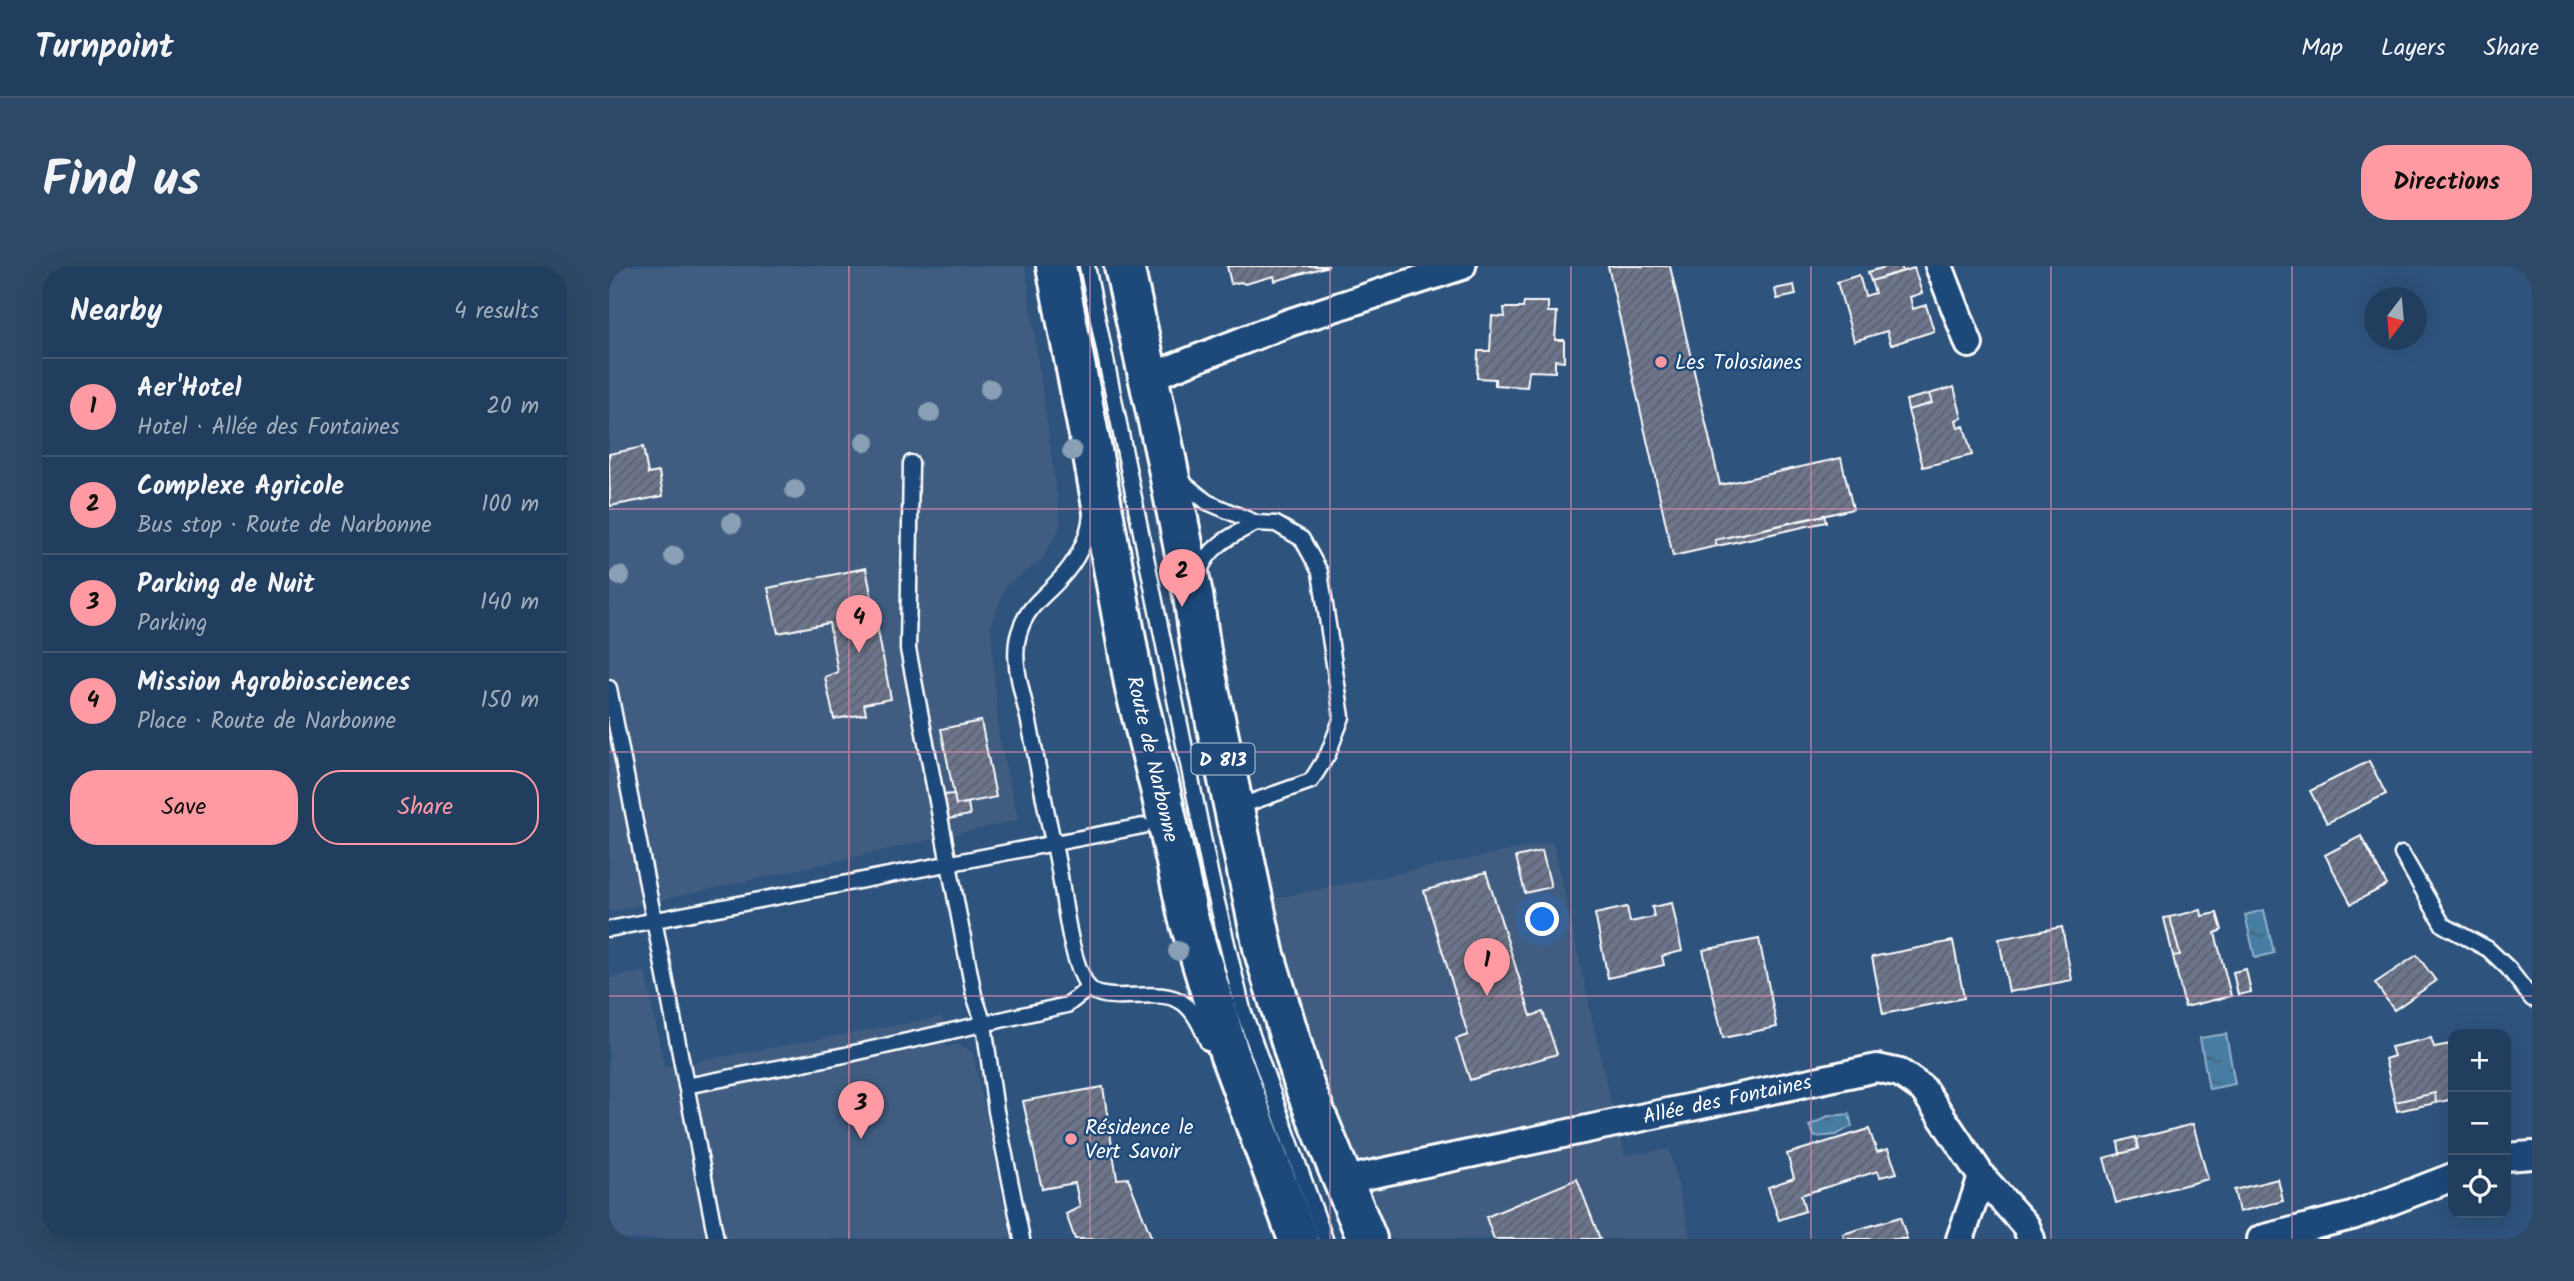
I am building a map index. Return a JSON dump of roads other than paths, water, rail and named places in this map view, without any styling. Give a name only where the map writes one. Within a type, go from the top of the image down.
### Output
[{"type":"main road","name":"Route de Narbonne","points":[[1056,266],[1135,689],[1166,811],[1188,917],[1229,1054],[1298,1239]]},
{"type":"main road","name":"D 813","points":[[1124,266],[1166,458],[1193,595],[1201,651],[1264,952],[1305,1088],[1367,1239]]},
{"type":"street","points":[[1147,378],[1288,323],[1462,266]]},
{"type":"street","points":[[1939,266],[1969,344]]},
{"type":"street","name":"Allée des Fontaines","points":[[1345,1182],[1877,1068],[1900,1073],[1923,1089],[1982,1177],[2026,1226],[2031,1239]]},
{"type":"street","points":[[2511,1157],[2532,1155]]},
{"type":"street","points":[[1960,1239],[1982,1177]]},
{"type":"street","points":[[2261,1239],[2352,1216],[2448,1179]]},
{"type":"lane","points":[[1087,266],[1221,917],[1243,1010],[1325,1239]]},
{"type":"lane","points":[[1093,456],[1091,520],[1086,539],[1069,568],[1033,604],[1023,620],[1018,637],[1017,659],[1021,685],[1046,818],[1078,967],[1089,988],[1104,995],[1157,995],[1182,1002],[1198,1021],[1212,1053]]},
{"type":"lane","points":[[1166,458],[1186,485],[1207,502],[1256,523],[1276,523],[1302,539],[1320,572],[1342,717],[1328,754],[1311,781],[1246,804]]},
{"type":"lane","points":[[911,463],[908,649],[974,995],[985,1024],[996,1111],[1022,1239]]},
{"type":"lane","points":[[1193,595],[1201,566],[1214,548],[1256,523]]},
{"type":"lane","points":[[609,688],[716,1239]]},
{"type":"lane","points":[[609,929],[1053,841],[1143,826]]},
{"type":"lane","points":[[2402,854],[2443,925],[2488,949],[2508,968],[2532,999]]},
{"type":"lane","points":[[686,1086],[845,1055],[1067,1005],[1089,988]]},
{"type":"lane","points":[[1226,1088],[1236,1112],[1276,1182]]},
{"type":"water","points":[[2264,910],[2274,953],[2255,958],[2245,915]]},
{"type":"water","points":[[2226,1034],[2235,1084],[2209,1089],[2200,1038]]},
{"type":"water","points":[[1849,1114],[1852,1126],[1836,1135],[1815,1137],[1809,1126],[1828,1116]]},
{"type":"place","name":"Les Tolosianes","points":[[1661,362]]},
{"type":"place","name":"Complexe Agricole","points":[[1182,607]]},
{"type":"place","name":"Mission Agrobiosciences","points":[[859,653]]},
{"type":"place","name":"Aer'Hotel","points":[[1487,996]]},
{"type":"place","name":"Parking de Nuit","points":[[861,1139]]},
{"type":"place","name":"Résidence le Vert Savoir","points":[[1071,1139]]}]
